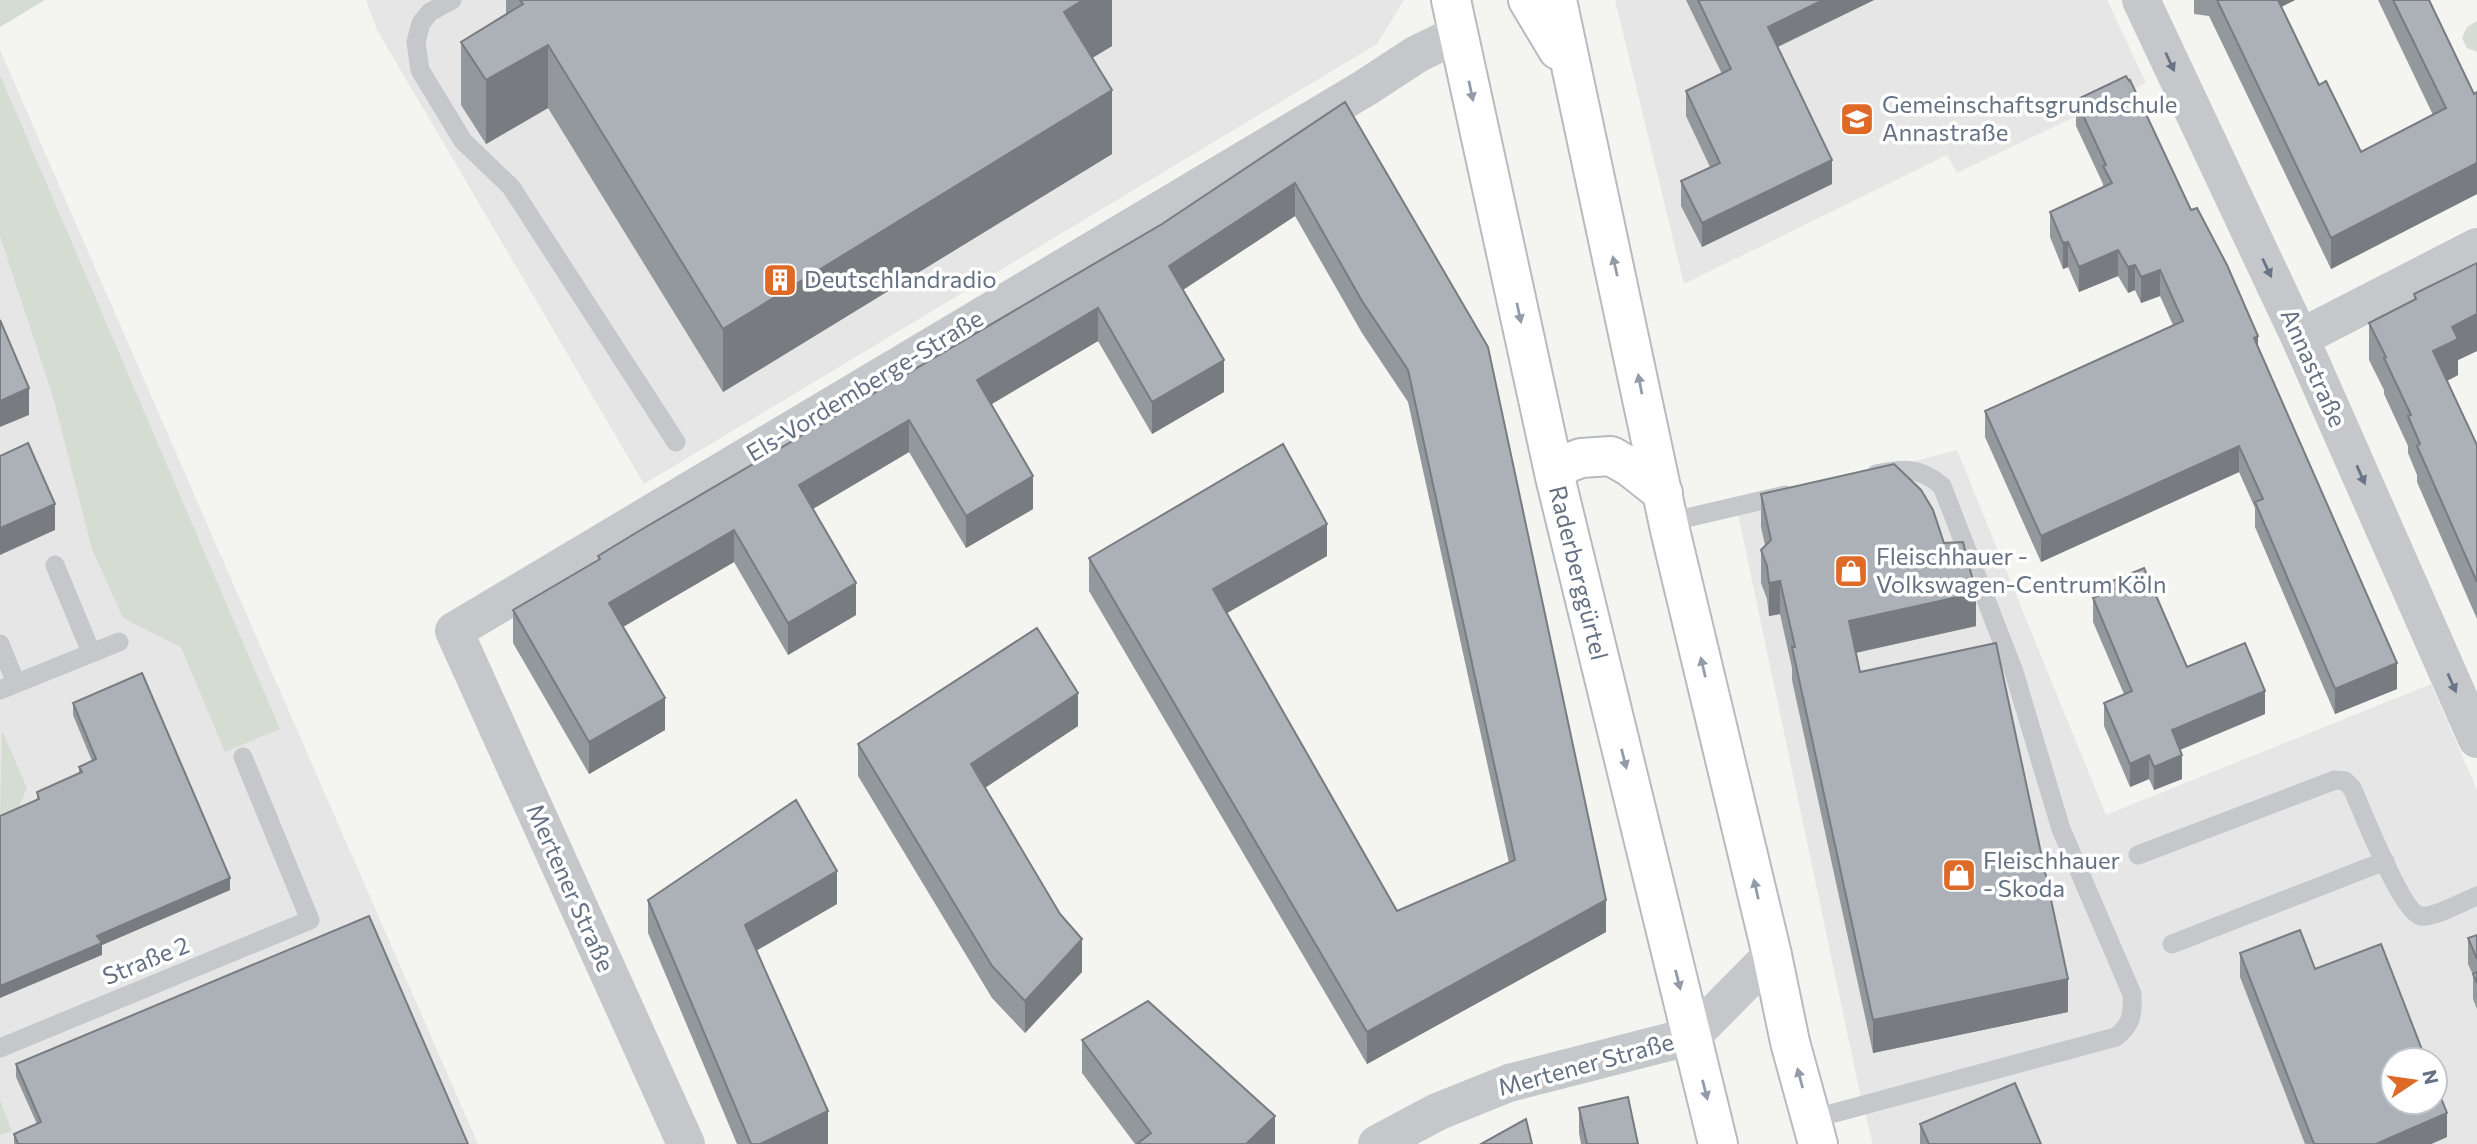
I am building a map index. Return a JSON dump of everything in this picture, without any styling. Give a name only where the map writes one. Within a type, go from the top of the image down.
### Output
[{"type":"main road","points":[[1528,0],[1573,76]]},
{"type":"main road","points":[[1557,0],[1666,507],[1772,955],[1790,1042],[1815,1131]]},
{"type":"main road","name":"Raderberggürtel","points":[[1455,17],[1555,477],[1718,1144]]},
{"type":"main road","points":[[1555,477],[1565,464],[1581,458],[1611,456],[1630,467],[1666,507]]},
{"type":"street","name":"Annastraße","points":[[2141,0],[2300,338],[2477,740]]},
{"type":"street","name":"Els-Vordemberge-Straße","points":[[454,631],[1365,88],[1417,54],[1455,17]]},
{"type":"street","points":[[2300,338],[2477,247]]},
{"type":"street","name":"Mertener Straße","points":[[454,631],[686,1144]]},
{"type":"street","name":"Mertener Straße","points":[[1377,1144],[1437,1112],[1509,1083],[1692,1036],[1772,955]]},
{"type":"lane","points":[[452,0],[430,12],[421,23],[416,42],[420,70],[463,141],[511,187],[676,442]]},
{"type":"lane","points":[[1815,1131],[2116,1037],[2128,1027],[2133,1013],[2132,994],[2061,829],[2014,672],[1942,486],[1930,476],[1916,471],[1890,471],[1852,480]]},
{"type":"lane","points":[[1666,507],[1801,491]]},
{"type":"lane","points":[[55,565],[91,652]]},
{"type":"lane","points":[[0,644],[8,687],[119,642]]},
{"type":"lane","name":"Straße 2","points":[[0,1048],[310,920],[243,757]]},
{"type":"lane","points":[[2138,855],[2336,780],[2345,781],[2352,788],[2402,897],[2413,912],[2419,916],[2435,913],[2477,895]]},
{"type":"lane","points":[[2172,944],[2385,861]]},
{"type":"shaded area","points":[[0,0],[45,0],[0,27]]},
{"type":"shaded area","points":[[366,0],[1404,0],[1377,44],[644,484],[377,30]]},
{"type":"shaded area","name":"Gemeinschaftsgrundschule Annastraße","points":[[1615,0],[2107,0],[2146,83],[1957,173],[1947,155],[1684,284]]},
{"type":"shaded area","points":[[2477,21],[2477,52],[2467,48],[2462,38],[2467,27]]},
{"type":"shaded area","points":[[0,50],[478,1144],[0,1144]]},
{"type":"shaded area","points":[[0,75],[280,729],[225,752],[181,647],[123,618],[92,549],[53,397],[0,236]]},
{"type":"shaded area","points":[[1957,450],[2106,815],[2431,684],[2477,790],[2477,1144],[1873,1144],[1862,1103],[1737,509]]},
{"type":"shaded area","points":[[2,731],[27,788],[16,813],[0,820]]},
{"type":"shaded area","points":[[0,1100],[12,1131],[0,1135]]},
{"type":"building","name":"Deutschlandradio","points":[[520,0],[1083,0],[1064,12],[1112,90],[723,329],[548,45],[486,80],[461,42],[523,4]]},
{"type":"building","points":[[1698,0],[1823,0],[1768,27],[1832,160],[1702,223],[1681,181],[1720,163],[1686,91],[1731,69]]},
{"type":"building","points":[[2217,0],[2278,0],[2319,85],[2326,81],[2361,152],[2446,108],[2393,0],[2429,0],[2474,94],[2477,92],[2477,163],[2331,238]]},
{"type":"building","points":[[2126,76],[2191,210],[2197,208],[2227,265],[2258,336],[2254,338],[2397,663],[2335,689],[2255,502],[2263,499],[2239,446],[2041,536],[1985,411],[2183,321],[2160,270],[2141,277],[2135,265],[2128,267],[2118,250],[2079,267],[2068,242],[2063,243],[2050,212],[2112,183],[2076,100]]},
{"type":"building","points":[[1345,102],[1488,347],[1606,900],[1367,1032],[1089,558],[1283,444],[1327,524],[1213,589],[1397,911],[1515,860],[1408,370],[1362,301],[1295,183],[1169,266],[1224,360],[1152,402],[1098,308],[977,380],[1033,476],[966,516],[909,420],[799,485],[856,583],[788,623],[734,530],[609,603],[665,698],[589,742],[513,610],[600,559],[598,556],[639,531],[1162,224]]},
{"type":"building","points":[[2477,263],[2477,314],[2452,327],[2458,339],[2433,351],[2477,445],[2477,582],[2417,446],[2420,444],[2408,416],[2411,415],[2369,323],[2416,299],[2414,294]]},
{"type":"building","points":[[0,320],[29,388],[0,401]]},
{"type":"building","points":[[28,443],[55,504],[0,528],[0,456]]},
{"type":"building","points":[[1894,464],[1921,490],[1933,510],[1944,543],[1963,542],[1976,593],[1849,621],[1860,672],[1996,643],[2068,979],[1873,1020],[1780,581],[1769,583],[1761,550],[1771,540],[1761,494]]},
{"type":"building","points":[[2144,568],[2187,667],[2245,643],[2265,691],[2172,730],[2182,755],[2154,767],[2149,755],[2130,764],[2104,703],[2132,691],[2093,598],[2114,589],[2110,582]]},
{"type":"building","points":[[1037,628],[1078,693],[971,764],[1060,914],[1082,939],[1025,1001],[992,966],[858,744]]},
{"type":"building","points":[[142,673],[230,878],[97,936],[102,943],[0,986],[0,816],[39,799],[37,792],[82,772],[79,767],[96,759],[73,703]]},
{"type":"building","points":[[796,800],[837,871],[745,925],[828,1111],[760,1144],[751,1144],[648,900]]},
{"type":"building","points":[[369,916],[468,1144],[18,1144],[14,1134],[41,1122],[16,1064]]},
{"type":"building","points":[[2300,930],[2315,969],[2381,944],[2421,1046],[2379,1046],[2379,1116],[2440,1116],[2376,1144],[2314,1144],[2240,953]]},
{"type":"building","points":[[2477,935],[2477,959],[2468,938]]},
{"type":"building","points":[[1148,1001],[1275,1116],[1246,1144],[1137,1144],[1151,1133],[1082,1040]]},
{"type":"building","points":[[2015,1083],[2041,1144],[1929,1144],[1920,1124]]},
{"type":"building","points":[[1628,1097],[1638,1144],[1587,1144],[1579,1108]]},
{"type":"building","points":[[1526,1119],[1532,1144],[1481,1144]]},
{"type":"place","name":"Gemeinschaftsgrundschule Annastraße","points":[[1857,119]]},
{"type":"place","name":"Deutschlandradio","points":[[780,280]]},
{"type":"place","name":"Fleischhauer - Volkswagen-Centrum Köln","points":[[1851,571]]},
{"type":"place","name":"Fleischhauer - Skoda","points":[[1959,875]]}]
